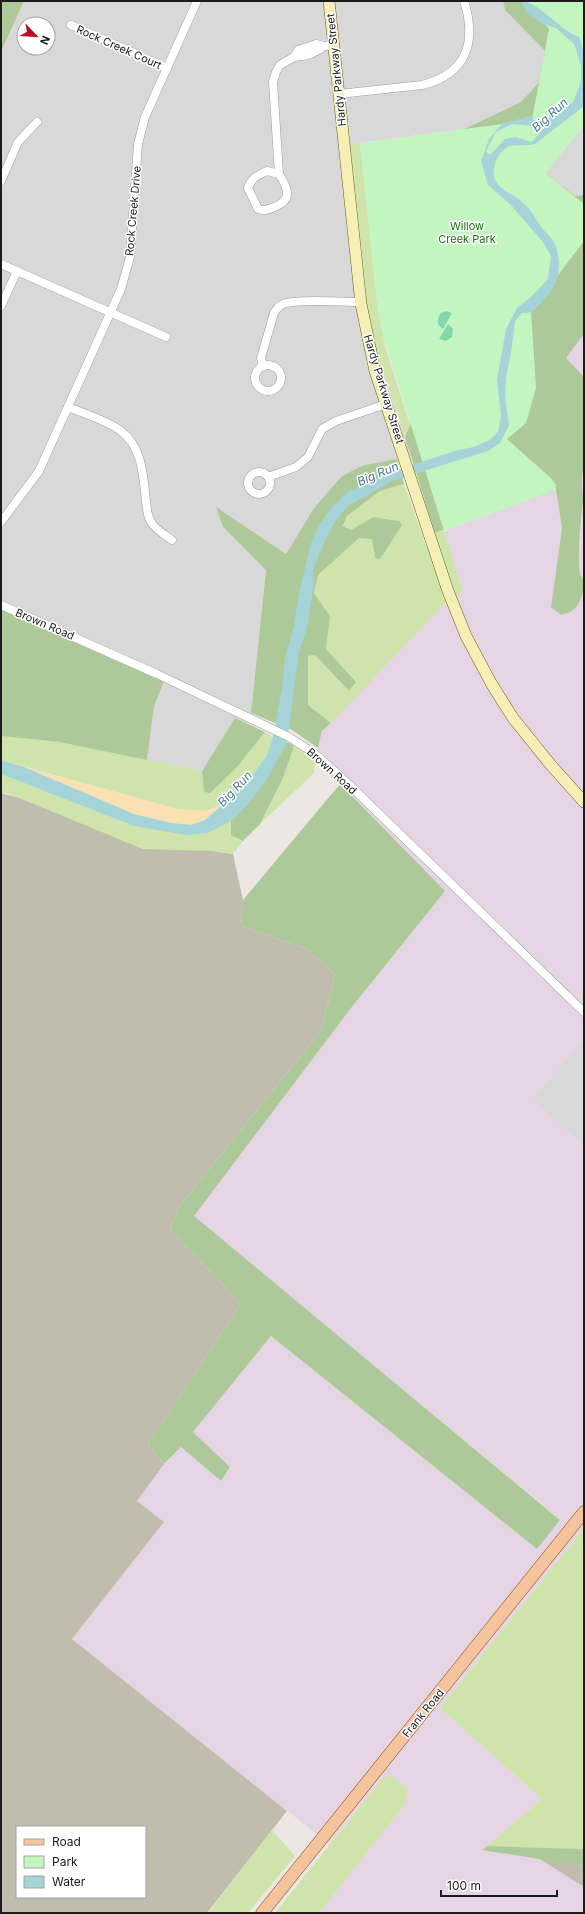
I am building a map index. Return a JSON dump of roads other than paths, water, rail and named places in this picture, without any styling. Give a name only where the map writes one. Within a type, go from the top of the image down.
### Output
[{"type":"main road","name":"Hardy Parkway Street","points":[[329,1],[328,46],[339,94],[360,302],[367,338],[386,404],[448,591],[478,660],[513,718],[550,764],[582,798]]},
{"type":"main road","name":"Frank Road","points":[[262,1913],[584,1512]]},
{"type":"street","name":"Rock Creek Drive","points":[[1,522],[39,470],[121,288],[130,256],[138,144],[145,117],[197,1]]},
{"type":"street","points":[[339,94],[422,85],[445,77],[454,70],[461,61],[470,41],[470,18],[464,1]]},
{"type":"street","name":"Rock Creek Court","points":[[71,25],[167,68]]},
{"type":"street","points":[[279,174],[267,171],[255,176],[250,181],[248,188],[258,209],[265,211],[283,203],[287,198],[287,192],[279,174],[273,82],[276,72],[280,65],[294,57],[298,50],[316,44],[328,46]]},
{"type":"street","points":[[1,181],[18,142],[37,122]]},
{"type":"street","points":[[1,264],[166,338]]},
{"type":"street","points":[[1,306],[17,271]]},
{"type":"street","points":[[263,366],[261,358],[274,312],[284,303],[360,302]]},
{"type":"street","points":[[268,477],[296,467],[308,457],[322,429],[336,421],[386,404]]},
{"type":"street","points":[[68,407],[111,425],[122,432],[131,441],[137,451],[141,464],[147,512],[150,521],[172,540]]},
{"type":"street","name":"Brown Road","points":[[1,605],[157,674],[269,727],[289,737],[315,754],[341,777],[584,1012]]},
{"type":"water","points":[[520,1],[527,2],[534,6],[579,37],[584,52],[584,106],[535,144],[506,148],[499,155],[495,164],[494,174],[497,183],[502,189],[520,200],[531,212],[553,241],[559,258],[558,277],[553,288],[534,310],[522,313],[515,321],[506,377],[505,398],[509,425],[500,443],[488,451],[392,481],[348,506],[336,520],[323,545],[313,570],[314,586],[307,628],[299,652],[287,742],[268,778],[248,804],[231,821],[208,833],[186,835],[134,826],[1,774],[1,760],[24,767],[134,814],[171,823],[191,825],[205,820],[246,784],[267,755],[273,737],[282,688],[285,658],[294,626],[298,598],[311,543],[319,525],[332,507],[348,492],[372,480],[458,450],[474,447],[490,440],[498,432],[501,416],[497,380],[506,329],[517,308],[531,297],[548,279],[551,256],[543,242],[510,204],[488,185],[481,161],[489,139],[502,124],[533,115],[533,120],[541,122],[573,102],[581,82],[581,65],[574,44],[556,28],[543,24],[529,15]],"holes":[[[512,124],[545,127],[532,142],[515,137],[505,139],[491,154],[488,154],[486,151],[496,132]]]},
{"type":"water label","name":"Big Run","points":[[550,115]]},
{"type":"water label","name":"Big Run","points":[[378,474]]},
{"type":"water label","name":"Big Run","points":[[235,789]]},
{"type":"park label","name":"Willow Creek Park","points":[[467,232]]}]
